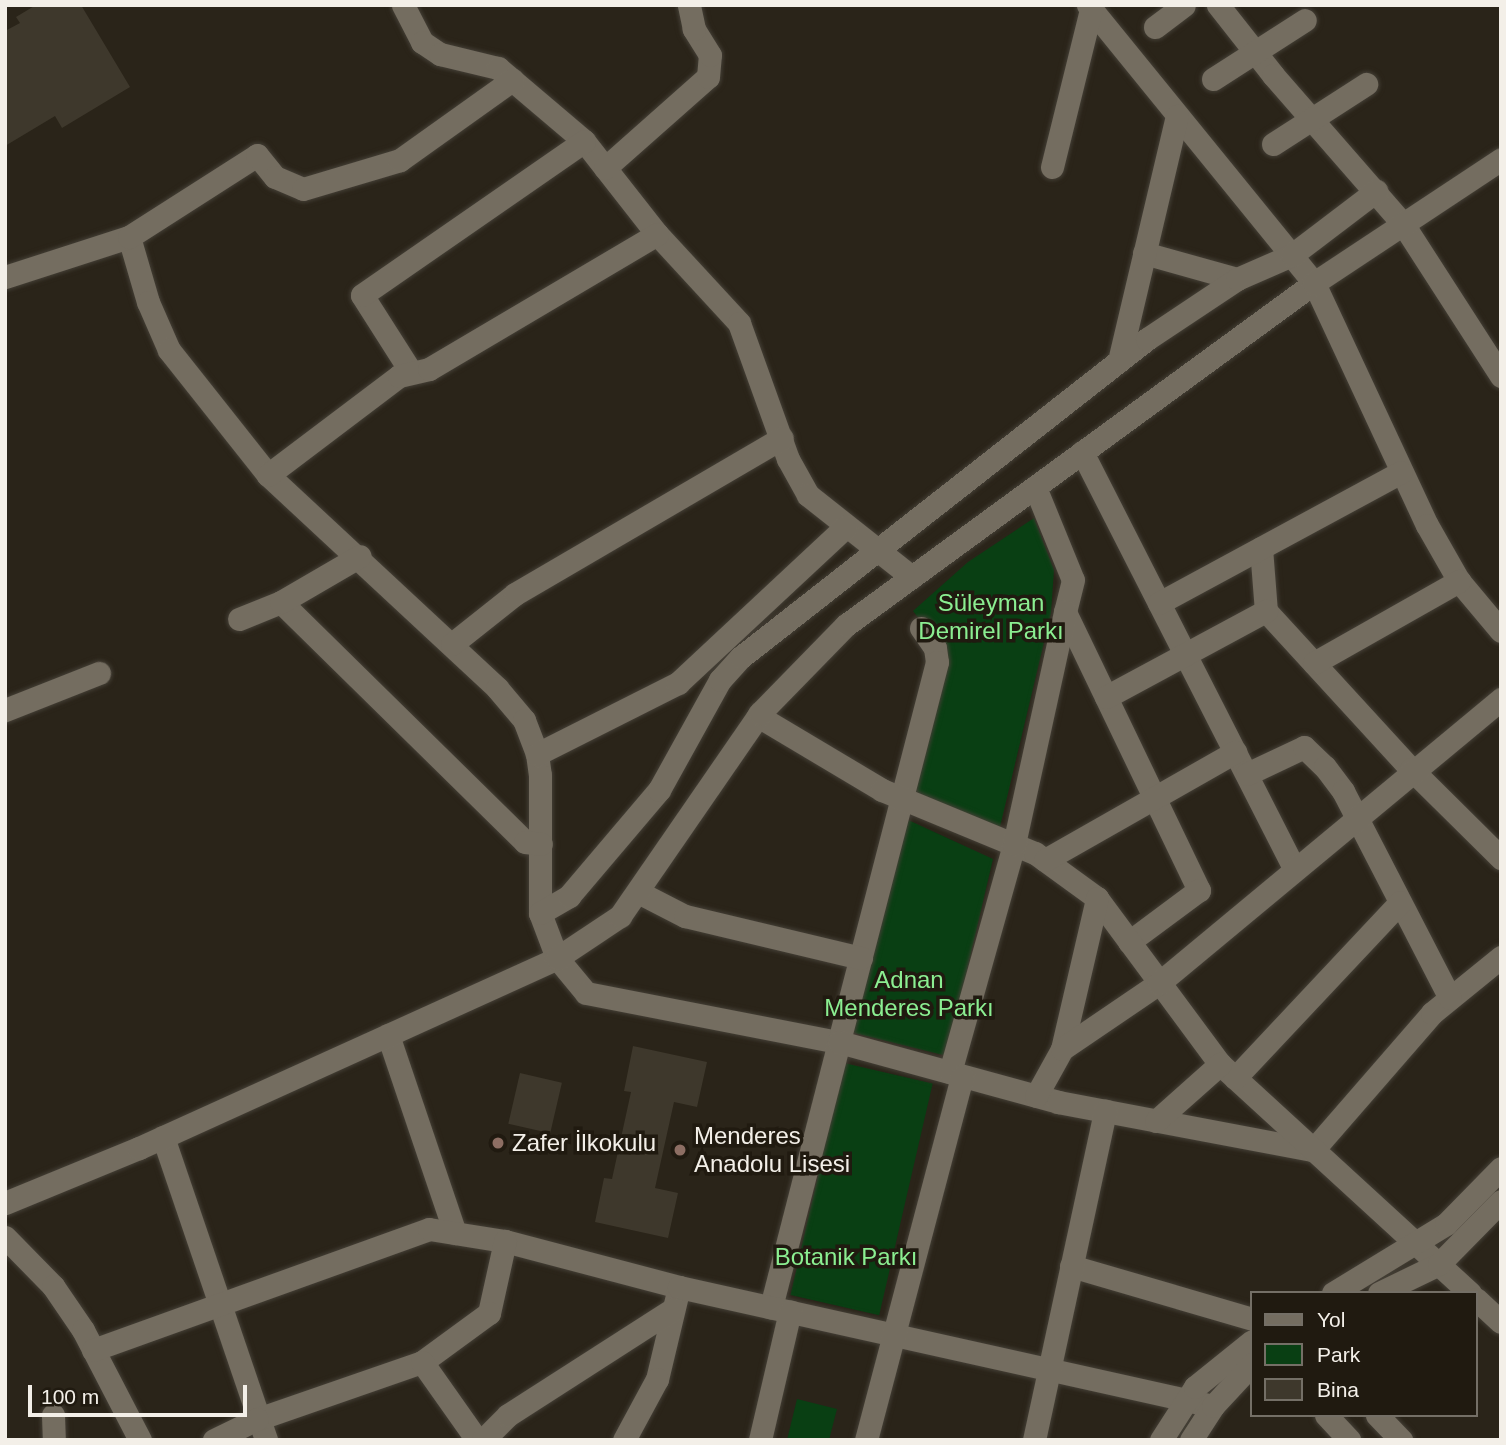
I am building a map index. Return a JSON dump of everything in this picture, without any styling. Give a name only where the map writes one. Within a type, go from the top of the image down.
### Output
[{"type":"street","points":[[403,5],[422,42],[440,54],[487,63],[512,80],[584,141],[657,234],[739,323],[799,484],[817,506],[880,549],[912,577]]},
{"type":"street","points":[[605,168],[708,77],[710,55],[694,29],[689,5]]},
{"type":"street","points":[[1155,27],[1184,5]]},
{"type":"street","points":[[1218,5],[1403,224],[1494,348],[1501,376]]},
{"type":"street","points":[[1090,7],[1314,283],[1401,472],[1460,582],[1501,631]]},
{"type":"street","points":[[1052,167],[1090,7]]},
{"type":"street","points":[[1213,79],[1304,20]]},
{"type":"street","points":[[5,277],[129,237],[257,155],[283,183],[313,189],[411,154],[512,80]]},
{"type":"street","points":[[1273,144],[1366,84]]},
{"type":"street","points":[[1119,360],[1177,116]]},
{"type":"street","points":[[411,372],[362,295],[584,141]]},
{"type":"street","points":[[5,1203],[163,1137],[557,958],[620,916],[758,716],[846,625],[1314,283],[1501,159]]},
{"type":"street","points":[[540,913],[569,896],[659,790],[720,681],[741,657],[1119,360],[1237,279],[1292,255],[1376,191]]},
{"type":"street","points":[[268,475],[399,376],[429,369],[657,234]]},
{"type":"street","points":[[129,237],[148,302],[169,349],[268,475],[360,556],[511,702],[537,754],[541,844],[540,913],[557,958],[586,993],[839,1042],[1036,1096],[1105,1111],[1312,1150]]},
{"type":"street","points":[[1144,253],[1237,279]]},
{"type":"street","points":[[452,644],[514,594],[782,438]]},
{"type":"street","points":[[1082,452],[1294,868]]},
{"type":"street","points":[[1159,603],[1401,472]]},
{"type":"street","points":[[866,1440],[1014,844],[1073,580],[1035,487]]},
{"type":"street","points":[[537,754],[678,683],[845,527]]},
{"type":"street","points":[[1261,548],[1266,611],[1411,769],[1501,858]]},
{"type":"street","points":[[239,619],[281,602],[360,556]]},
{"type":"street","points":[[1314,663],[1460,582]]},
{"type":"street","points":[[281,602],[525,842],[541,844]]},
{"type":"street","points":[[1106,697],[1266,611]]},
{"type":"street","points":[[1065,612],[1199,890],[1129,942]]},
{"type":"street","points":[[760,1440],[781,1309],[839,1042],[937,662],[935,648],[920,628]]},
{"type":"street","points":[[5,710],[99,673]]},
{"type":"street","points":[[678,683],[707,708]]},
{"type":"street","points":[[1062,1049],[1159,983],[1411,769],[1501,699]]},
{"type":"street","points":[[758,716],[902,799],[1014,844],[1045,860],[1097,898],[1228,1071],[1468,1291]]},
{"type":"street","points":[[1247,774],[1304,747],[1325,767],[1355,817],[1450,998]]},
{"type":"street","points":[[1045,860],[1235,752]]},
{"type":"street","points":[[638,892],[685,916],[860,958]]},
{"type":"street","points":[[1036,1096],[1062,1049],[1097,898]]},
{"type":"street","points":[[1156,1121],[1228,1071],[1400,902]]},
{"type":"street","points":[[1312,1150],[1450,998],[1499,962]]},
{"type":"street","points":[[388,1035],[454,1233]]},
{"type":"street","points":[[1034,1440],[1105,1111]]},
{"type":"street","points":[[163,1137],[261,1429]]},
{"type":"street","points":[[1336,1291],[1418,1244],[1446,1224],[1501,1168]]},
{"type":"street","points":[[1383,1291],[1439,1264],[1501,1201]]},
{"type":"street","points":[[93,1350],[429,1229],[505,1241],[676,1298],[781,1309],[1050,1367],[1213,1406]]},
{"type":"street","points":[[5,1237],[53,1286],[93,1350],[140,1440]]},
{"type":"street","points":[[214,1440],[261,1429],[422,1362],[489,1313],[505,1241]]},
{"type":"street","points":[[1071,1266],[1250,1318]]},
{"type":"street","points":[[483,1440],[508,1415],[676,1298]]},
{"type":"street","points":[[624,1440],[657,1378],[676,1298]]},
{"type":"street","points":[[1478,1301],[1501,1322]]},
{"type":"street","points":[[1161,1440],[1187,1400],[1218,1365],[1250,1343]]},
{"type":"street","points":[[422,1362],[477,1440]]},
{"type":"street","points":[[1191,1440],[1213,1406],[1250,1366]]},
{"type":"street","points":[[53,1415],[54,1440]]},
{"type":"street","points":[[1328,1417],[1349,1440]]},
{"type":"street","points":[[1379,1417],[1401,1440]]},
{"type":"green space","name":"Süleyman Demirel Parkı","points":[[1034,518],[1054,570],[1051,613],[999,831],[910,792],[947,654],[913,611],[968,562]]},
{"type":"green space","name":"Adnan Menderes Parkı","points":[[906,819],[993,859],[947,1056],[846,1031]]},
{"type":"green space","name":"Botanik Parkı","points":[[844,1063],[933,1083],[879,1315],[790,1295]]},
{"type":"green space","points":[[797,1399],[837,1409],[829,1440],[787,1440]]},
{"type":"building","points":[[36,5],[81,5],[130,87],[62,128],[55,116],[5,146],[5,31],[20,23],[16,17]]},
{"type":"building","points":[[633,1046],[707,1062],[697,1107],[674,1102],[655,1188],[678,1193],[668,1238],[595,1222],[604,1178],[612,1179],[631,1092],[624,1091]]},
{"type":"building","points":[[520,1073],[562,1083],[550,1133],[508,1124]]},
{"type":"place","name":"Zafer İlkokulu","points":[[498,1143]]},
{"type":"place","name":"Menderes Anadolu Lisesi","points":[[680,1150]]}]
